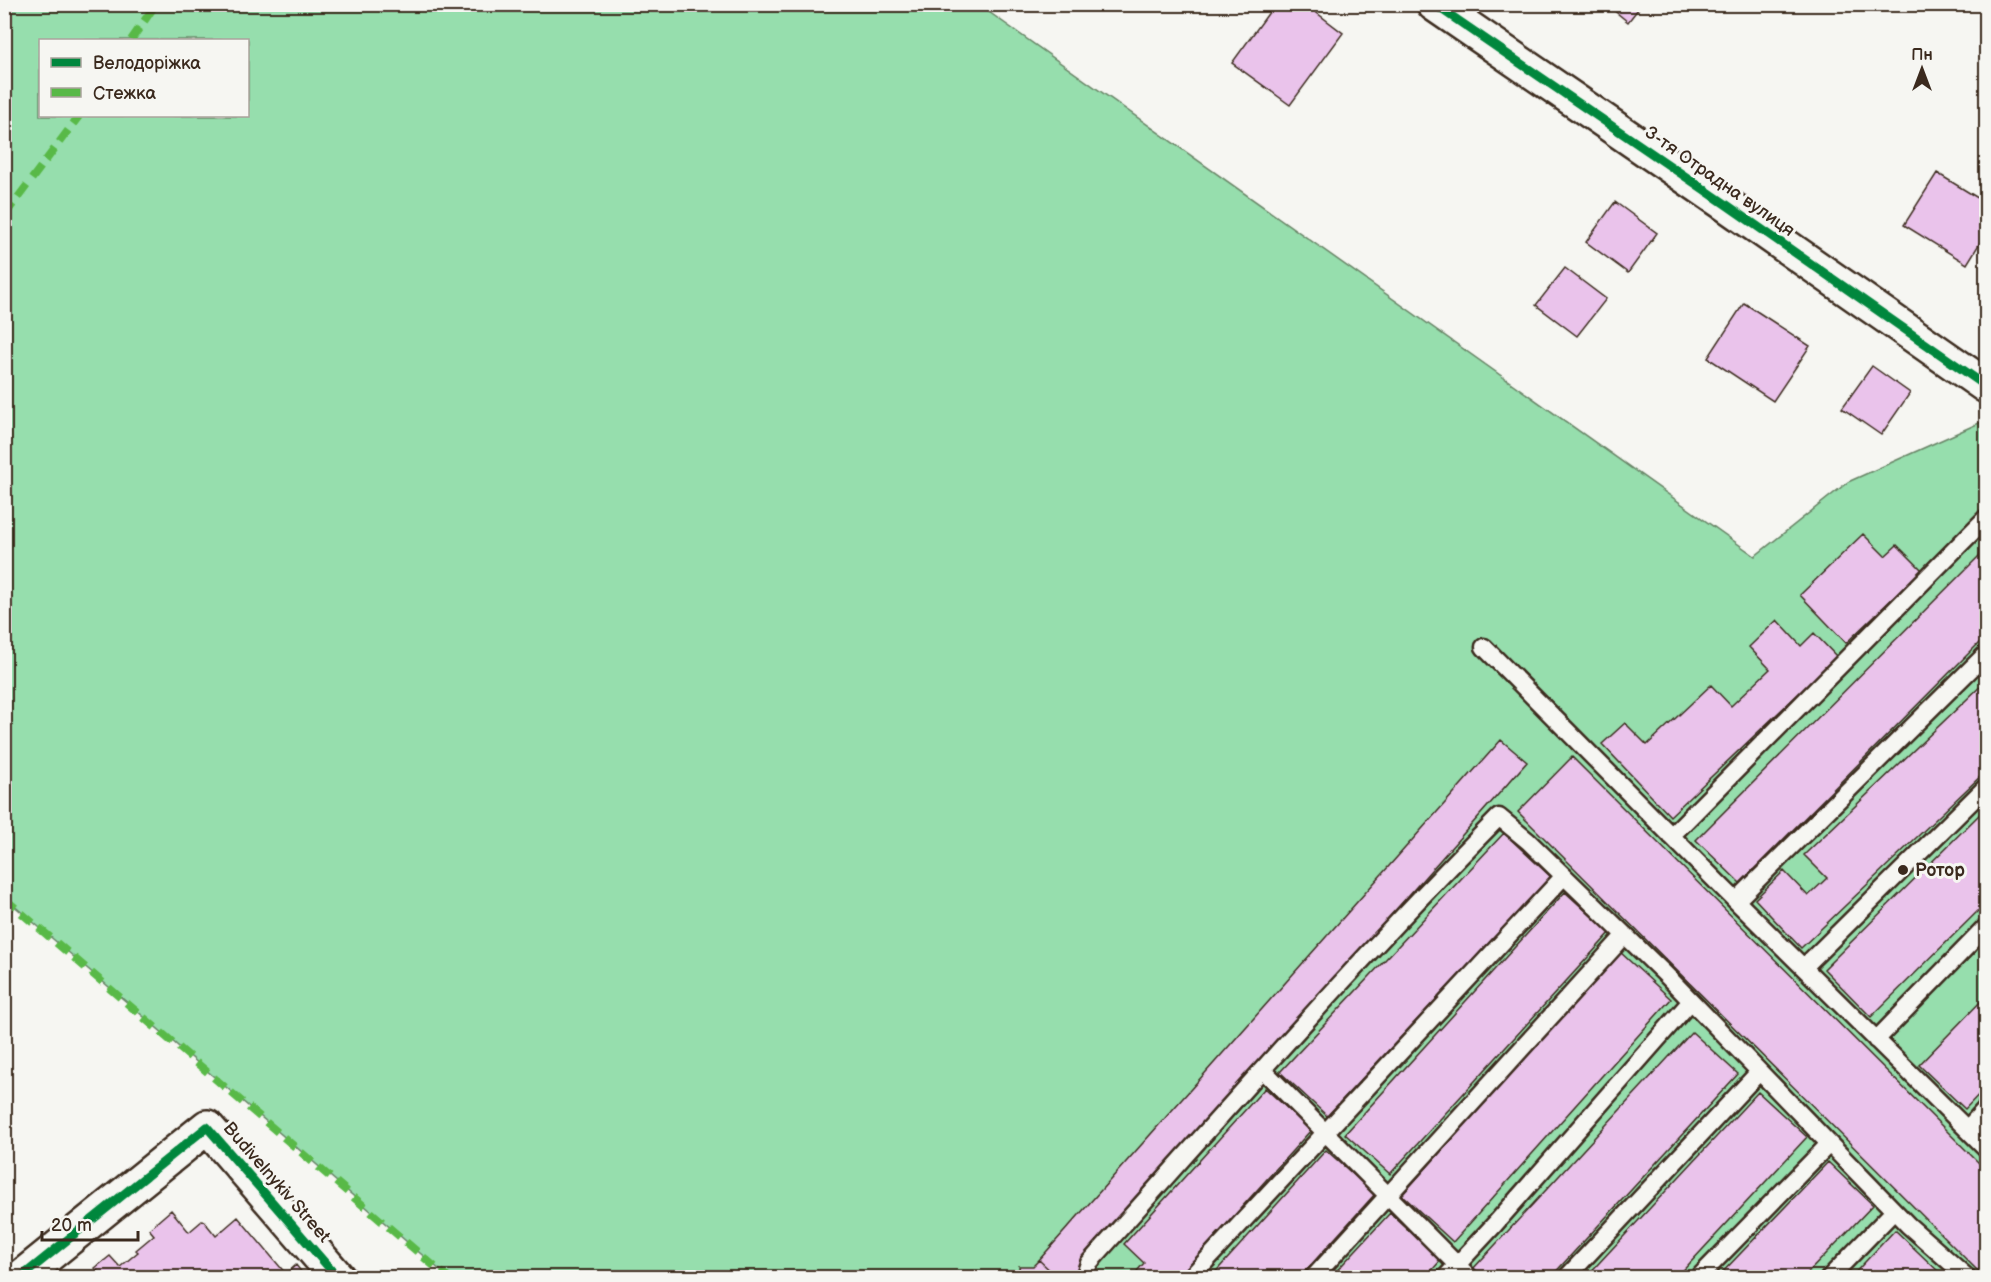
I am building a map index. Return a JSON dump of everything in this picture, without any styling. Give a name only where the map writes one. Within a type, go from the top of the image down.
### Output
[{"type":"street","name":"3-тя Отрадна вулиця","points":[[1434,4],[1986,386]]},
{"type":"street","name":"Budivelnykiv Street","points":[[20,1278],[207,1127],[339,1278]]},
{"type":"lane","points":[[1671,836],[1986,518]]},
{"type":"lane","points":[[1484,647],[1986,1148]]},
{"type":"lane","points":[[1736,901],[1986,654]]},
{"type":"lane","points":[[1804,968],[1986,787]]},
{"type":"lane","points":[[1084,1278],[1089,1263],[1263,1070],[1499,817],[1528,841],[1691,1001],[1894,1211],[1960,1275]]},
{"type":"lane","points":[[1190,1278],[1564,876]]},
{"type":"lane","points":[[1876,1040],[1986,927]]},
{"type":"lane","points":[[1313,1278],[1624,935]]},
{"type":"lane","points":[[1445,1278],[1691,1001]]},
{"type":"lane","points":[[1263,1070],[1470,1278]]},
{"type":"lane","points":[[1566,1278],[1759,1072]]},
{"type":"lane","points":[[1966,1129],[1986,1108]]},
{"type":"lane","points":[[1698,1278],[1829,1144]]},
{"type":"lane","points":[[1829,1278],[1894,1211]]},
{"type":"green space","points":[[5,5],[979,5],[1755,556],[1848,482],[1986,420],[1986,1277],[448,1277],[5,898]]},
{"type":"building","points":[[1275,4],[1305,4],[1343,33],[1290,105],[1232,63]]},
{"type":"building","points":[[1606,4],[1642,4],[1628,22]]},
{"type":"building","points":[[1937,173],[1986,203],[1986,233],[1967,264],[1904,225]]},
{"type":"building","points":[[1615,202],[1657,233],[1628,273],[1586,242]]},
{"type":"building","points":[[1565,268],[1606,299],[1577,336],[1536,305]]},
{"type":"building","points":[[1744,303],[1810,346],[1773,401],[1708,358]]},
{"type":"building","points":[[1872,366],[1910,393],[1881,435],[1842,408]]},
{"type":"building","points":[[1863,534],[1885,556],[1897,545],[1922,570],[1846,643],[1800,595]]},
{"type":"building","points":[[1986,549],[1986,636],[1740,883],[1696,840]]},
{"type":"building","points":[[1777,620],[1801,646],[1814,633],[1837,657],[1670,816],[1602,744],[1625,723],[1647,745],[1711,685],[1731,706],[1770,669],[1749,647]]},
{"type":"building","points":[[1986,681],[1986,771],[1801,948],[1755,899],[1784,871],[1808,896],[1827,878],[1804,855]]},
{"type":"building","points":[[1501,740],[1527,762],[1069,1278],[1058,1278],[1039,1260]]},
{"type":"building","points":[[1572,757],[1986,1170],[1986,1263],[1978,1271],[1518,812]]},
{"type":"building","points":[[1986,808],[1986,903],[1871,1017],[1824,969]]},
{"type":"building","points":[[1504,833],[1551,877],[1327,1116],[1280,1072]]},
{"type":"building","points":[[1565,892],[1610,933],[1390,1174],[1345,1134]]},
{"type":"building","points":[[1620,952],[1671,999],[1453,1242],[1402,1195]]},
{"type":"building","points":[[1986,996],[1986,1087],[1965,1109],[1919,1065]]},
{"type":"building","points":[[1692,1032],[1738,1074],[1550,1278],[1481,1278],[1472,1270]]},
{"type":"building","points":[[1265,1088],[1311,1130],[1178,1278],[1131,1278],[1144,1263],[1124,1244]]},
{"type":"building","points":[[1758,1092],[1807,1137],[1676,1278],[1585,1278]]},
{"type":"building","points":[[1326,1150],[1375,1194],[1299,1278],[1210,1278]]},
{"type":"building","points":[[1828,1162],[1873,1205],[1803,1278],[1717,1278]]},
{"type":"building","points":[[171,1210],[189,1232],[203,1220],[216,1236],[238,1217],[286,1274],[296,1265],[306,1278],[212,1278],[205,1270],[196,1278],[186,1276],[95,1278],[100,1274],[95,1268],[110,1256],[120,1267],[138,1252],[136,1250],[154,1235],[149,1229]]},
{"type":"building","points":[[1390,1213],[1441,1260],[1425,1278],[1330,1278]]},
{"type":"building","points":[[1895,1230],[1940,1273],[1936,1278],[1850,1278]]},
{"type":"building","points":[[1039,1260],[1058,1278],[1020,1278],[1019,1266],[1033,1266]]},
{"type":"marked path","points":[[132,39],[156,4]]},
{"type":"marked path","points":[[4,216],[78,117]]},
{"type":"marked path","points":[[4,898],[448,1278]]},
{"type":"cycle path","points":[[1434,4],[1986,386]]},
{"type":"cycle path","points":[[20,1278],[207,1127],[338,1278]]},
{"type":"place","name":"Ротор","points":[[1903,870]]}]
